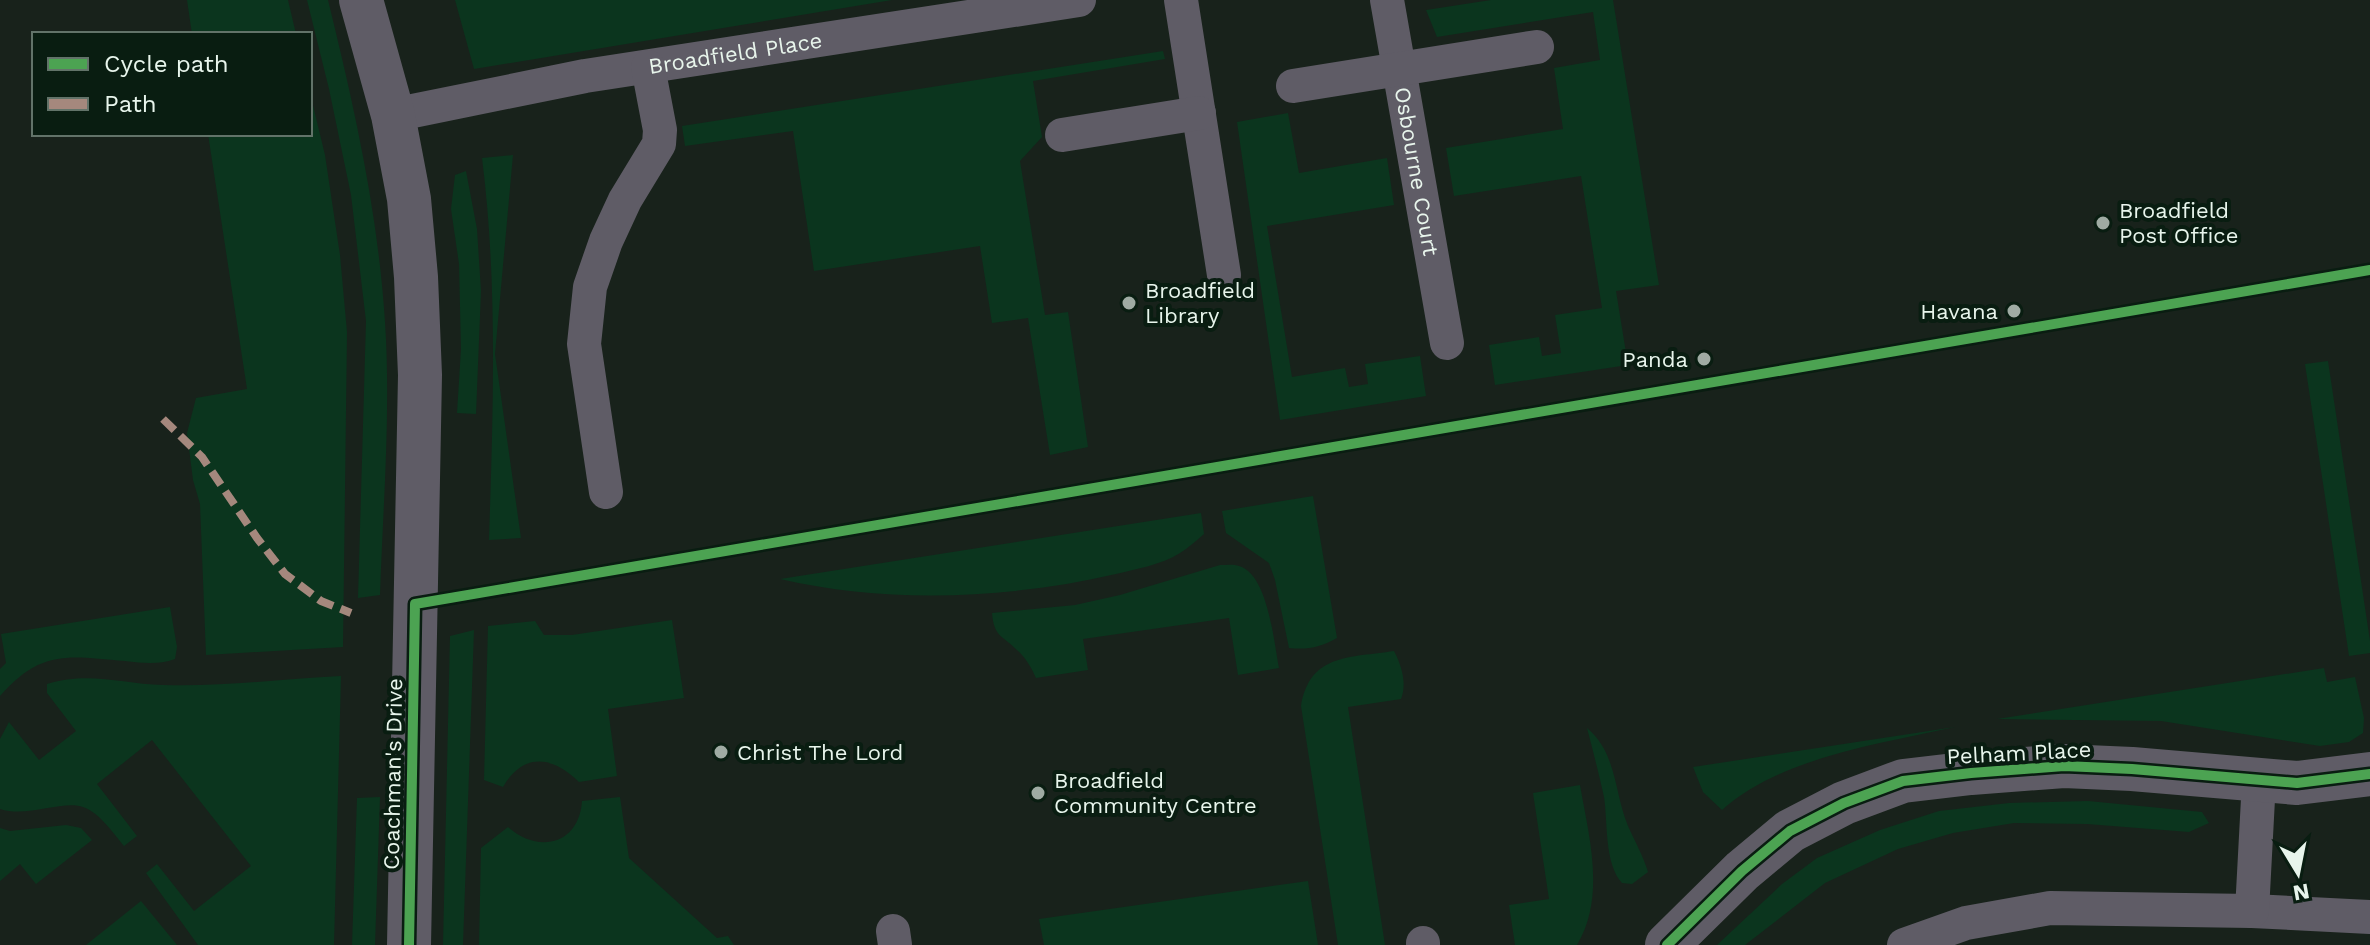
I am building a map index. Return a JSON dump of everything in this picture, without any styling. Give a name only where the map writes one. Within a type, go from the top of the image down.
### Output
[{"type":"street","name":"Coachman's Drive","points":[[361,0],[393,115],[409,199],[416,277],[420,375],[409,945]]},
{"type":"street","name":"Pelham Place","points":[[1667,945],[1742,871],[1790,831],[1844,803],[1903,781],[2064,766],[2297,783],[2370,774]]},
{"type":"lane","name":"Broadfield Place","points":[[393,115],[585,76],[1079,0]]},
{"type":"lane","points":[[1181,0],[1224,275]]},
{"type":"lane","name":"Osbourne Court","points":[[1387,0],[1447,343]]},
{"type":"lane","points":[[1293,86],[1537,47]]},
{"type":"lane","points":[[606,492],[584,344],[590,287],[606,241],[625,200],[659,144],[660,130],[648,67]]},
{"type":"lane","points":[[1062,135],[1199,113]]},
{"type":"lane","points":[[2252,911],[2259,780]]},
{"type":"lane","points":[[1904,945],[1966,923],[2050,908],[2252,911],[2370,917]]},
{"type":"green space","points":[[187,0],[288,0],[296,32],[192,32]]},
{"type":"green space","points":[[307,0],[328,0],[364,160],[382,281],[387,390],[380,595],[358,598],[366,321],[351,195]]},
{"type":"green space","points":[[455,0],[892,0],[474,69]]},
{"type":"green space","points":[[1491,0],[1613,0],[1659,285],[1616,291],[1628,365],[1495,385],[1489,345],[1539,337],[1542,356],[1561,353],[1555,315],[1602,308],[1581,176],[1454,196],[1446,148],[1563,129],[1554,68],[1600,60],[1593,12],[1437,37],[1426,10]]},
{"type":"green space","points":[[1163,51],[1165,59],[1033,81],[1042,137],[1020,161],[1045,315],[1068,312],[1088,447],[1050,455],[1028,318],[992,323],[980,246],[814,271],[793,131],[685,146],[682,126]]},
{"type":"green space","points":[[312,101],[325,155],[340,255],[347,332],[343,647],[206,655],[200,504],[193,480],[187,433],[196,398],[247,389],[208,136],[312,136]]},
{"type":"green space","points":[[1288,113],[1299,173],[1387,158],[1394,205],[1267,226],[1292,377],[1345,368],[1349,387],[1368,384],[1365,364],[1420,356],[1426,396],[1280,420],[1237,122]]},
{"type":"green space","points":[[513,155],[495,354],[521,538],[489,540],[492,301],[482,158]]},
{"type":"green space","points":[[466,171],[477,229],[481,291],[476,414],[457,413],[461,349],[459,264],[451,209],[455,175]]},
{"type":"green space","points":[[2328,361],[2370,641],[2370,653],[2349,656],[2305,364]]},
{"type":"green space","points":[[1313,496],[1337,638],[1314,647],[1289,648],[1269,563],[1226,533],[1222,511]]},
{"type":"green space","points":[[1201,513],[1204,534],[1173,557],[1140,568],[1033,589],[905,595],[821,587],[780,579]]},
{"type":"green space","points":[[1220,565],[1239,566],[1257,582],[1268,611],[1279,668],[1238,675],[1229,618],[1083,639],[1088,670],[1036,678],[1023,656],[1000,635],[993,621],[992,613],[1075,605]]},
{"type":"green space","points":[[170,607],[177,647],[175,659],[150,663],[71,657],[56,659],[29,670],[0,696],[0,669],[6,663],[1,634]]},
{"type":"green space","points":[[672,620],[684,698],[608,709],[617,776],[579,782],[559,767],[539,762],[520,768],[503,787],[484,780],[488,626],[535,621],[544,635],[572,635]]},
{"type":"green space","points":[[474,630],[463,945],[443,945],[450,636]]},
{"type":"green space","points":[[1394,651],[1403,675],[1401,699],[1348,707],[1385,945],[1338,945],[1301,706],[1313,676],[1323,667],[1334,661]]},
{"type":"green space","points":[[2324,668],[2327,682],[2355,677],[2364,718],[2363,733],[2349,742],[2320,746],[2161,721],[1997,719]]},
{"type":"green space","points":[[341,676],[334,945],[198,945],[146,873],[157,864],[194,911],[251,866],[152,740],[97,784],[137,836],[124,846],[101,819],[83,807],[75,805],[22,812],[0,809],[0,739],[9,722],[39,760],[76,731],[47,693],[47,684],[92,678],[163,685],[207,685]]},
{"type":"green space","points":[[1955,727],[1864,747],[1802,765],[1746,792],[1722,810],[1703,792],[1693,767]]},
{"type":"green space","points":[[1587,728],[1604,749],[1614,774],[1623,813],[1648,872],[1632,884],[1622,883],[1612,865],[1604,797]]},
{"type":"green space","points":[[1580,785],[1593,866],[1591,907],[1586,926],[1577,945],[1515,945],[1509,905],[1549,899],[1533,793]]},
{"type":"green space","points":[[380,797],[375,945],[352,945],[357,798]]},
{"type":"green space","points":[[620,797],[629,858],[717,938],[728,936],[734,945],[479,945],[481,848],[508,827],[532,841],[555,841],[573,827],[582,801]]},
{"type":"green space","points":[[2088,801],[2202,812],[2209,823],[2189,832],[2087,824],[2014,823],[1953,833],[1898,849],[1825,883],[1745,945],[1717,945],[1782,884],[1817,858],[1880,830],[1939,811],[2009,803]]},
{"type":"green space","points":[[66,825],[81,828],[92,840],[36,884],[20,864],[0,881],[0,828],[10,831]]},
{"type":"green space","points":[[1308,881],[1318,945],[1044,945],[1039,919]]},
{"type":"green space","points":[[141,901],[177,945],[86,945]]},
{"type":"marked path","points":[[163,419],[202,457],[285,574],[321,601],[351,613]]},
{"type":"cycle path","points":[[409,945],[415,604],[2370,270]]},
{"type":"cycle path","points":[[1667,945],[1742,871],[1790,831],[1844,803],[1903,781],[2064,766],[2297,783],[2370,774]]},
{"type":"place","name":"Broadfield Post Office","points":[[2103,223]]},
{"type":"place","name":"Broadfield Library","points":[[1129,303]]},
{"type":"place","name":"Havana","points":[[2014,311]]},
{"type":"place","name":"Panda","points":[[1704,359]]},
{"type":"place","name":"Christ The Lord","points":[[721,752]]},
{"type":"place","name":"Broadfield Community Centre","points":[[1038,793]]}]
